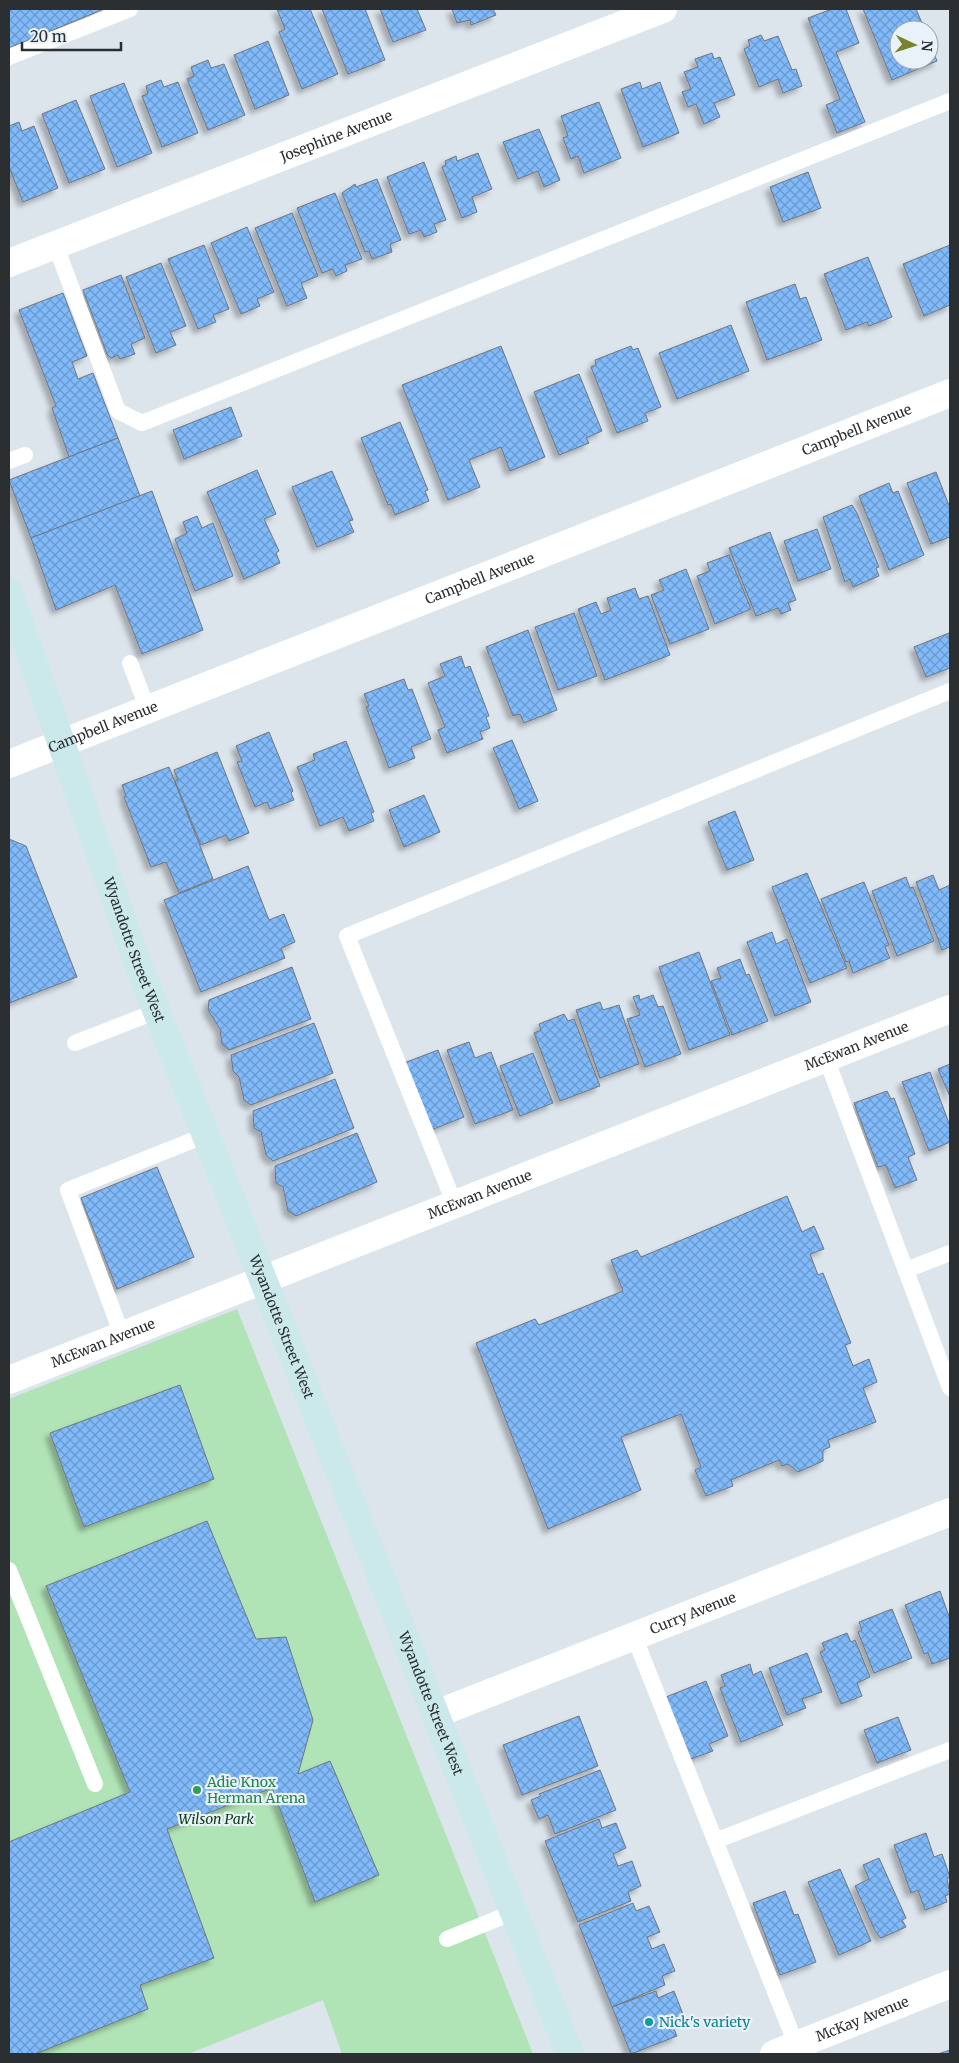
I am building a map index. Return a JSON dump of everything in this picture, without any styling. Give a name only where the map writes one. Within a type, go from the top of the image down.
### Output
[{"type":"main road","name":"Wyandotte Street West","points":[[9,592],[136,959],[570,2054]]},
{"type":"street","name":"Josephine Avenue","points":[[9,263],[664,9]]},
{"type":"street","name":"Campbell Avenue","points":[[9,764],[950,393]]},
{"type":"street","name":"McEwan Avenue","points":[[9,1380],[950,1009]]},
{"type":"street","name":"Curry Avenue","points":[[436,1714],[950,1512]]},
{"type":"street","name":"McKay Avenue","points":[[790,2051],[950,1984]]},
{"type":"lane","points":[[9,57],[130,9]]},
{"type":"lane","points":[[55,244],[118,412],[142,423],[950,100]]},
{"type":"lane","points":[[9,461],[25,455]]},
{"type":"lane","points":[[130,663],[148,710]]},
{"type":"lane","points":[[455,1205],[347,936],[950,691]]},
{"type":"lane","points":[[75,1043],[157,1011]]},
{"type":"lane","points":[[826,1058],[950,1388]]},
{"type":"lane","points":[[122,1335],[68,1190],[206,1136]]},
{"type":"lane","points":[[906,1270],[950,1253]]},
{"type":"lane","points":[[9,1570],[95,1784]]},
{"type":"lane","points":[[634,1636],[715,1841],[790,2051]]},
{"type":"lane","points":[[715,1841],[950,1750]]},
{"type":"lane","points":[[447,1939],[514,1912]]},
{"type":"green space","name":"Wilson Park","points":[[237,1309],[533,2054],[342,2054],[323,2000],[188,2054],[9,2054],[9,1399]]},
{"type":"building","points":[[9,9],[104,9],[9,48]]},
{"type":"building","points":[[277,9],[310,9],[338,74],[302,89],[279,32],[285,29]]},
{"type":"building","points":[[322,9],[365,9],[385,60],[348,74]]},
{"type":"building","points":[[380,9],[417,9],[426,30],[393,42]]},
{"type":"building","points":[[452,9],[493,9],[496,15],[471,25],[470,20],[457,23]]},
{"type":"building","points":[[832,9],[846,9],[859,43],[836,52],[865,122],[837,133],[826,105],[840,99],[808,18]]},
{"type":"building","points":[[863,9],[916,9],[921,20],[889,20],[889,70],[916,70],[892,80]]},
{"type":"building","points":[[761,35],[764,41],[778,36],[792,70],[796,69],[802,86],[783,93],[778,79],[759,87],[744,49],[750,46],[748,40]]},
{"type":"building","points":[[268,41],[289,95],[255,109],[234,55]]},
{"type":"building","points":[[712,53],[714,59],[720,57],[735,95],[714,103],[720,117],[704,124],[696,104],[688,107],[682,92],[691,89],[684,72],[698,67],[695,59]]},
{"type":"building","points":[[208,60],[211,68],[224,64],[245,115],[208,130],[187,79],[194,76],[191,67]]},
{"type":"building","points":[[161,80],[164,87],[178,82],[198,133],[162,147],[142,96],[148,94],[146,86]]},
{"type":"building","points":[[640,82],[642,89],[660,82],[679,133],[643,147],[621,89]]},
{"type":"building","points":[[124,83],[152,153],[117,167],[90,96]]},
{"type":"building","points":[[76,100],[105,169],[69,183],[42,114]]},
{"type":"building","points":[[599,102],[621,158],[584,173],[578,156],[571,159],[563,138],[568,136],[561,116]]},
{"type":"building","points":[[19,122],[22,131],[34,126],[58,188],[23,202],[9,167],[9,126]]},
{"type":"building","points":[[539,129],[560,180],[544,187],[538,171],[518,179],[503,142]]},
{"type":"building","points":[[478,153],[492,189],[472,197],[477,212],[462,218],[442,167],[446,165],[445,161],[456,156],[457,161]]},
{"type":"building","points":[[424,162],[446,220],[434,224],[437,232],[424,237],[421,230],[409,234],[387,177]]},
{"type":"building","points":[[808,172],[821,208],[783,222],[770,187]]},
{"type":"building","points":[[377,179],[401,240],[390,244],[392,252],[372,259],[369,251],[365,252],[342,193],[355,184],[356,187]]},
{"type":"building","points":[[335,193],[362,259],[345,265],[347,271],[336,276],[333,269],[322,273],[297,208]]},
{"type":"building","points":[[292,213],[318,276],[301,283],[307,298],[287,306],[255,228]]},
{"type":"building","points":[[247,227],[274,292],[257,299],[260,306],[241,314],[211,243]]},
{"type":"building","points":[[204,245],[229,309],[213,315],[216,322],[198,329],[168,259]]},
{"type":"building","points":[[950,245],[950,305],[924,316],[903,264]]},
{"type":"building","points":[[868,257],[892,317],[869,326],[867,322],[846,330],[824,274]]},
{"type":"building","points":[[161,263],[186,326],[170,332],[176,345],[156,353],[126,277]]},
{"type":"building","points":[[121,275],[145,338],[131,344],[135,354],[120,359],[118,355],[111,358],[107,354],[83,290]]},
{"type":"building","points":[[795,284],[800,299],[806,297],[822,340],[767,360],[746,302]]},
{"type":"building","points":[[63,293],[87,356],[72,362],[78,379],[93,373],[118,438],[69,457],[52,408],[56,406],[19,310]]},
{"type":"building","points":[[731,325],[749,371],[677,399],[659,353]]},
{"type":"building","points":[[501,346],[545,457],[510,471],[501,447],[469,460],[480,487],[448,500],[402,385]]},
{"type":"building","points":[[631,346],[633,350],[638,348],[661,407],[645,413],[648,421],[617,433],[591,367],[596,365],[595,360]]},
{"type":"building","points":[[579,374],[602,431],[586,438],[589,443],[559,455],[534,392]]},
{"type":"building","points":[[231,407],[242,436],[184,459],[173,430]]},
{"type":"building","points":[[400,422],[428,490],[425,491],[429,501],[395,515],[391,504],[388,505],[361,438]]},
{"type":"building","points":[[118,438],[140,496],[31,538],[9,480]]},
{"type":"building","points":[[257,470],[276,514],[264,519],[279,551],[276,553],[280,563],[244,579],[207,492]]},
{"type":"building","points":[[332,471],[353,520],[349,521],[354,532],[317,547],[292,487]]},
{"type":"building","points":[[936,472],[950,508],[950,537],[931,544],[907,483]]},
{"type":"building","points":[[889,483],[893,493],[898,491],[924,555],[889,570],[859,496]]},
{"type":"building","points":[[152,491],[203,630],[142,654],[115,585],[56,610],[31,538]]},
{"type":"building","points":[[852,505],[879,567],[876,568],[879,576],[853,587],[850,579],[845,582],[823,517]]},
{"type":"building","points":[[197,516],[202,528],[213,523],[233,576],[195,591],[175,539],[187,533],[183,522]]},
{"type":"building","points":[[817,529],[831,569],[798,581],[784,541]]},
{"type":"building","points":[[770,532],[796,600],[788,603],[791,610],[781,614],[778,608],[756,616],[729,548]]},
{"type":"building","points":[[729,555],[751,609],[715,624],[697,576],[710,571],[707,563]]},
{"type":"building","points":[[686,569],[709,629],[670,644],[651,595],[664,590],[659,580]]},
{"type":"building","points":[[635,588],[639,599],[648,596],[670,655],[605,680],[578,609],[596,602],[601,614],[611,610],[607,598]]},
{"type":"building","points":[[574,613],[597,676],[558,690],[535,627]]},
{"type":"building","points":[[528,630],[557,710],[524,723],[520,714],[513,716],[486,647]]},
{"type":"building","points":[[949,633],[950,668],[926,677],[914,647]]},
{"type":"building","points":[[461,656],[465,668],[470,666],[489,716],[486,717],[490,728],[480,732],[483,739],[447,753],[438,730],[445,727],[428,683],[445,676],[440,664]]},
{"type":"building","points":[[404,679],[408,690],[412,689],[431,739],[411,747],[415,758],[389,768],[366,707],[369,706],[364,694]]},
{"type":"building","points":[[269,732],[293,791],[291,793],[294,800],[270,809],[267,802],[255,807],[237,762],[242,761],[236,746]]},
{"type":"building","points":[[512,740],[538,801],[519,809],[493,748]]},
{"type":"building","points":[[346,741],[374,812],[371,813],[374,821],[349,831],[343,817],[320,826],[297,767],[315,760],[313,754]]},
{"type":"building","points":[[217,752],[249,833],[229,841],[226,835],[201,845],[175,781],[178,780],[174,770]]},
{"type":"building","points":[[169,767],[213,879],[179,893],[166,862],[151,867],[124,797],[126,796],[122,785]]},
{"type":"building","points":[[424,795],[440,832],[404,847],[389,810]]},
{"type":"building","points":[[735,811],[754,860],[727,870],[708,822]]},
{"type":"building","points":[[9,839],[26,846],[77,977],[9,1003]]},
{"type":"building","points":[[248,866],[269,920],[284,914],[295,942],[281,948],[285,958],[201,992],[164,900]]},
{"type":"building","points":[[807,873],[847,968],[810,983],[772,887]]},
{"type":"building","points":[[933,875],[939,890],[950,885],[950,947],[942,950],[916,882]]},
{"type":"building","points":[[906,877],[910,888],[913,887],[934,941],[897,956],[872,891]]},
{"type":"building","points":[[864,882],[889,945],[885,947],[890,958],[853,973],[849,961],[846,962],[821,899]]},
{"type":"building","points":[[772,932],[776,944],[787,939],[811,1002],[775,1016],[747,942]]},
{"type":"building","points":[[699,952],[730,1035],[689,1050],[659,967]]},
{"type":"building","points":[[740,959],[746,975],[749,974],[768,1021],[732,1035],[711,981],[721,978],[717,968]]},
{"type":"building","points":[[292,967],[311,1019],[229,1050],[222,1044],[220,1029],[208,1010],[209,1000]]},
{"type":"building","points":[[639,995],[640,1000],[653,995],[658,1007],[663,1006],[681,1054],[645,1067],[627,1019],[640,1015],[633,997]]},
{"type":"building","points":[[600,1002],[603,1010],[619,1005],[639,1064],[600,1078],[576,1010]]},
{"type":"building","points":[[564,1014],[568,1021],[574,1019],[600,1086],[560,1101],[534,1033],[541,1030],[539,1024]]},
{"type":"building","points":[[314,1023],[333,1073],[251,1105],[244,1100],[239,1077],[233,1071],[231,1055]]},
{"type":"building","points":[[469,1042],[475,1058],[491,1052],[513,1110],[475,1124],[447,1050]]},
{"type":"building","points":[[438,1050],[464,1117],[431,1130],[404,1063]]},
{"type":"building","points":[[533,1053],[553,1103],[520,1116],[500,1066]]},
{"type":"building","points":[[950,1064],[950,1097],[938,1069]]},
{"type":"building","points":[[930,1072],[950,1126],[950,1142],[929,1151],[902,1082]]},
{"type":"building","points":[[335,1079],[354,1128],[273,1161],[266,1155],[261,1132],[254,1128],[253,1111]]},
{"type":"building","points":[[887,1091],[891,1099],[894,1098],[915,1154],[908,1157],[917,1180],[895,1188],[886,1165],[878,1167],[854,1103]]},
{"type":"building","points":[[357,1133],[377,1182],[296,1216],[288,1211],[283,1187],[276,1183],[275,1166]]},
{"type":"building","points":[[157,1167],[194,1257],[117,1289],[81,1198]]},
{"type":"building","points":[[787,1196],[802,1232],[814,1226],[824,1249],[810,1254],[818,1275],[823,1273],[851,1343],[845,1345],[853,1366],[869,1359],[877,1382],[863,1388],[876,1422],[828,1440],[830,1447],[823,1450],[823,1461],[798,1472],[788,1464],[782,1466],[779,1460],[731,1480],[733,1486],[706,1496],[695,1470],[701,1467],[681,1414],[621,1437],[641,1490],[548,1529],[476,1343],[535,1319],[539,1325],[623,1291],[611,1260],[637,1250],[641,1257]]},
{"type":"building","points":[[180,1385],[214,1479],[84,1527],[50,1433]]},
{"type":"building","name":"Adie Knox Herman Arena","points":[[207,1521],[256,1639],[286,1637],[313,1720],[298,1774],[330,1761],[379,1875],[315,1902],[272,1788],[167,1829],[214,1958],[140,1985],[148,2009],[35,2054],[9,2054],[9,1842],[130,1792],[46,1586]]},
{"type":"building","points":[[940,1591],[950,1619],[950,1658],[932,1664],[928,1653],[924,1654],[905,1605]]},
{"type":"building","points":[[892,1609],[912,1658],[874,1673],[858,1632],[862,1630],[859,1622]]},
{"type":"building","points":[[847,1633],[851,1642],[855,1640],[870,1677],[857,1683],[862,1696],[841,1704],[820,1652],[825,1650],[822,1643]]},
{"type":"building","points":[[807,1653],[822,1692],[802,1699],[806,1708],[787,1715],[769,1668]]},
{"type":"building","points":[[750,1664],[753,1675],[761,1671],[783,1725],[741,1742],[720,1688],[725,1686],[721,1675]]},
{"type":"building","points":[[706,1681],[728,1736],[709,1744],[713,1751],[691,1759],[666,1697]]},
{"type":"building","points":[[579,1716],[598,1766],[522,1795],[503,1745]]},
{"type":"building","points":[[898,1717],[911,1750],[877,1763],[864,1730]]},
{"type":"building","points":[[600,1770],[616,1810],[555,1834],[548,1815],[539,1819],[531,1800],[541,1796],[539,1794]]},
{"type":"building","points":[[599,1819],[602,1828],[616,1823],[626,1848],[613,1854],[618,1866],[632,1861],[641,1886],[628,1892],[631,1901],[578,1922],[545,1841]]},
{"type":"building","points":[[926,1833],[934,1857],[942,1854],[950,1877],[947,1879],[950,1894],[945,1896],[947,1902],[925,1910],[918,1890],[911,1893],[894,1845]]},
{"type":"building","points":[[879,1858],[906,1918],[902,1920],[906,1927],[881,1938],[875,1931],[855,1886],[869,1879],[863,1865]]},
{"type":"building","points":[[840,1869],[871,1941],[839,1955],[808,1882]]},
{"type":"building","points":[[785,1891],[794,1915],[798,1914],[816,1962],[780,1975],[753,1903]]},
{"type":"building","points":[[633,1903],[636,1911],[649,1906],[660,1932],[647,1937],[652,1949],[664,1944],[675,1971],[662,1976],[665,1985],[612,2007],[579,1925]]},
{"type":"building","name":"Nick's variety","points":[[656,1991],[658,1998],[674,1991],[684,2017],[679,2019],[680,2024],[673,2027],[677,2036],[631,2054],[612,2007]]},
{"type":"building","points":[[950,2050],[950,2054],[938,2054]]},
{"type":"place","name":"Adie Knox Herman Arena","points":[[197,1790]]},
{"type":"place","name":"Nick's variety","points":[[649,2022]]}]
